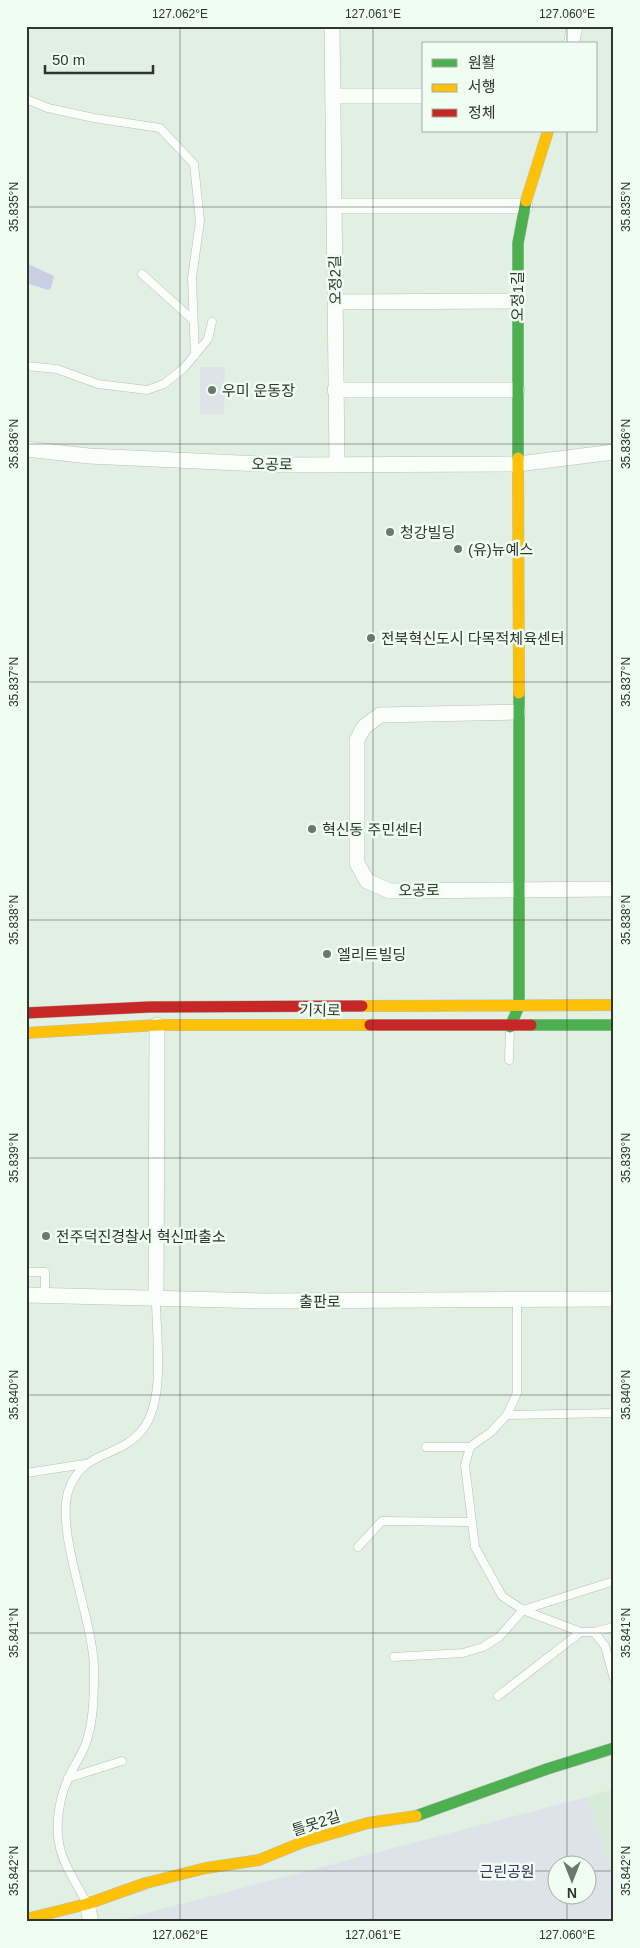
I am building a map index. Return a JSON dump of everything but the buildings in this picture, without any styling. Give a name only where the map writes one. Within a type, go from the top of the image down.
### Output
[{"type":"street","name":"오정2길","points":[[332,26],[335,96],[334,206],[337,464]]},
{"type":"street","points":[[571,42],[575,26]]},
{"type":"street","points":[[335,96],[422,96]]},
{"type":"street","name":"오정1길","points":[[518,464],[518,243],[526,206],[548,132]]},
{"type":"street","points":[[334,206],[526,206]]},
{"type":"street","points":[[336,302],[517,301]]},
{"type":"street","points":[[335,390],[517,390]]},
{"type":"street","name":"오공로","points":[[26,449],[88,456],[284,465],[518,464],[614,452]]},
{"type":"street","points":[[510,1027],[520,1006],[518,889],[518,464]]},
{"type":"street","name":"오공로","points":[[518,712],[380,715],[364,727],[357,740],[357,863],[367,881],[390,890],[614,889]]},
{"type":"street","name":"기지로","points":[[26,1013],[149,1007],[614,1005]]},
{"type":"street","points":[[156,1299],[158,1025]]},
{"type":"street","name":"기지로","points":[[26,1033],[158,1025],[510,1027],[614,1025]]},
{"type":"street","name":"출판로","points":[[26,1295],[265,1301],[614,1299]]},
{"type":"street","name":"틀못2길","points":[[26,1919],[87,1904],[146,1883],[206,1868],[259,1860],[303,1842],[368,1823],[424,1815],[546,1769],[614,1748]]},
{"type":"street","points":[[87,1904],[91,1922]]},
{"type":"lane","points":[[26,99],[48,108],[94,118],[160,128],[194,164],[200,221],[192,278],[195,355]]},
{"type":"lane","points":[[142,274],[194,320]]},
{"type":"lane","points":[[26,366],[57,369],[98,384],[147,390],[164,384],[183,369],[208,339],[212,322]]},
{"type":"lane","points":[[509,1060],[510,1027]]},
{"type":"lane","points":[[26,1272],[45,1272],[45,1296]]},
{"type":"lane","points":[[26,1473],[85,1464],[132,1441],[144,1428],[157,1395],[156,1299]]},
{"type":"lane","points":[[426,1447],[470,1447],[491,1432],[507,1415],[517,1393],[516,1300]]},
{"type":"lane","points":[[507,1415],[614,1413]]},
{"type":"lane","points":[[470,1447],[465,1465],[474,1548],[502,1596],[523,1610],[581,1632],[594,1632],[614,1627]]},
{"type":"lane","points":[[85,1464],[75,1477],[65,1505],[71,1548],[87,1618],[94,1667],[91,1724],[86,1743],[68,1778],[62,1796],[59,1844],[87,1904]]},
{"type":"lane","points":[[358,1546],[382,1521],[470,1522]]},
{"type":"lane","points":[[394,1657],[462,1654],[483,1647],[499,1637],[523,1610],[614,1581]]},
{"type":"lane","points":[[498,1696],[581,1632]]},
{"type":"lane","points":[[594,1632],[605,1646],[614,1679]]},
{"type":"lane","points":[[68,1778],[122,1761]]},
{"type":"shaded area","points":[[614,1789],[614,1879],[587,1797]]},
{"type":"green space","name":"우미 운동장","points":[[200,367],[225,367],[224,414],[200,414]]},
{"type":"green space","name":"근린공원","points":[[587,1797],[614,1879],[614,1922],[113,1922]]},
{"type":"water","points":[[26,263],[54,276],[51,288],[48,290],[26,283]]},
{"type":"traffic: fast","points":[[518,458],[518,243],[526,201]]},
{"type":"traffic: fast","points":[[510,1027],[519,1006],[519,693]]},
{"type":"traffic: fast","points":[[531,1025],[614,1025]]},
{"type":"traffic: fast","points":[[416,1816],[547,1769],[614,1748]]},
{"type":"traffic: slow","points":[[526,201],[548,132]]},
{"type":"traffic: slow","points":[[518,458],[519,693]]},
{"type":"traffic: slow","points":[[362,1006],[614,1005]]},
{"type":"traffic: slow","points":[[26,1033],[157,1025],[370,1025]]},
{"type":"traffic: slow","points":[[26,1919],[87,1904],[146,1883],[206,1868],[259,1860],[303,1842],[368,1823],[416,1816]]},
{"type":"traffic: jam","points":[[26,1013],[149,1007],[362,1006]]},
{"type":"traffic: jam","points":[[370,1025],[531,1025]]},
{"type":"place","name":"우미 운동장","points":[[212,390]]},
{"type":"place","name":"청강빌딩","points":[[390,532]]},
{"type":"place","name":"(유)뉴예스","points":[[458,549]]},
{"type":"place","name":"전북혁신도시 다목적체육센터","points":[[371,638]]},
{"type":"place","name":"혁신동 주민센터","points":[[312,829]]},
{"type":"place","name":"엘리트빌딩","points":[[327,954]]},
{"type":"place","name":"전주덕진경찰서 혁신파출소","points":[[46,1236]]}]
